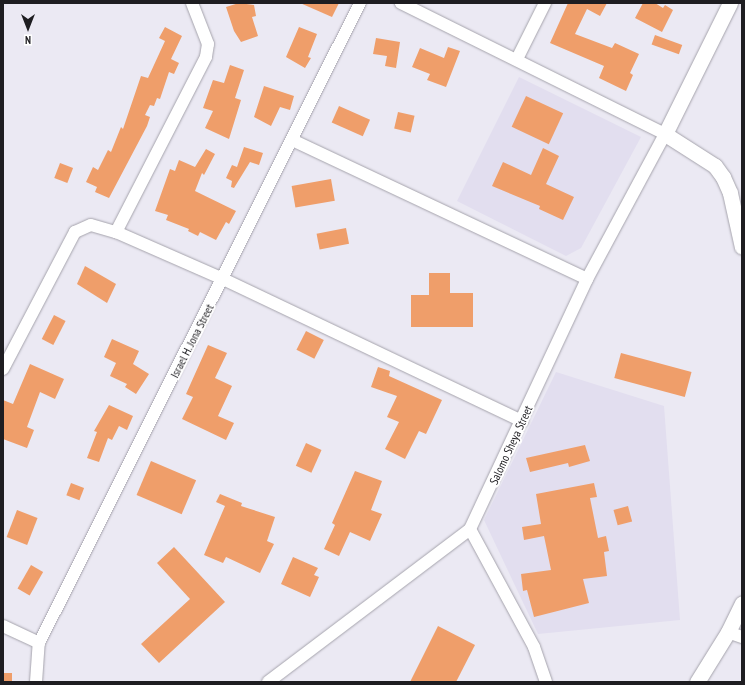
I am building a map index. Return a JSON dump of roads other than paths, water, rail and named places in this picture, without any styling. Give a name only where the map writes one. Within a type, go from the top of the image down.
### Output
[{"type":"street","points":[[116,232],[206,56],[208,44],[192,3]]},
{"type":"street","name":"Israel H. Jona Street","points":[[36,682],[39,643],[223,279],[360,3]]},
{"type":"street","points":[[401,3],[518,59],[665,134],[715,166],[723,177],[730,193],[742,247]]},
{"type":"street","points":[[518,59],[545,3]]},
{"type":"street","points":[[665,134],[730,3]]},
{"type":"street","name":"Salomo Sheya Street","points":[[268,682],[470,529],[522,421],[587,279],[665,134]]},
{"type":"street","points":[[292,140],[587,279]]},
{"type":"street","points":[[3,369],[75,232],[91,225],[116,232],[223,279],[522,421]]},
{"type":"street","points":[[470,529],[534,646],[546,682]]},
{"type":"street","points":[[697,682],[735,635],[742,603]]},
{"type":"street","points":[[3,626],[39,643]]}]
